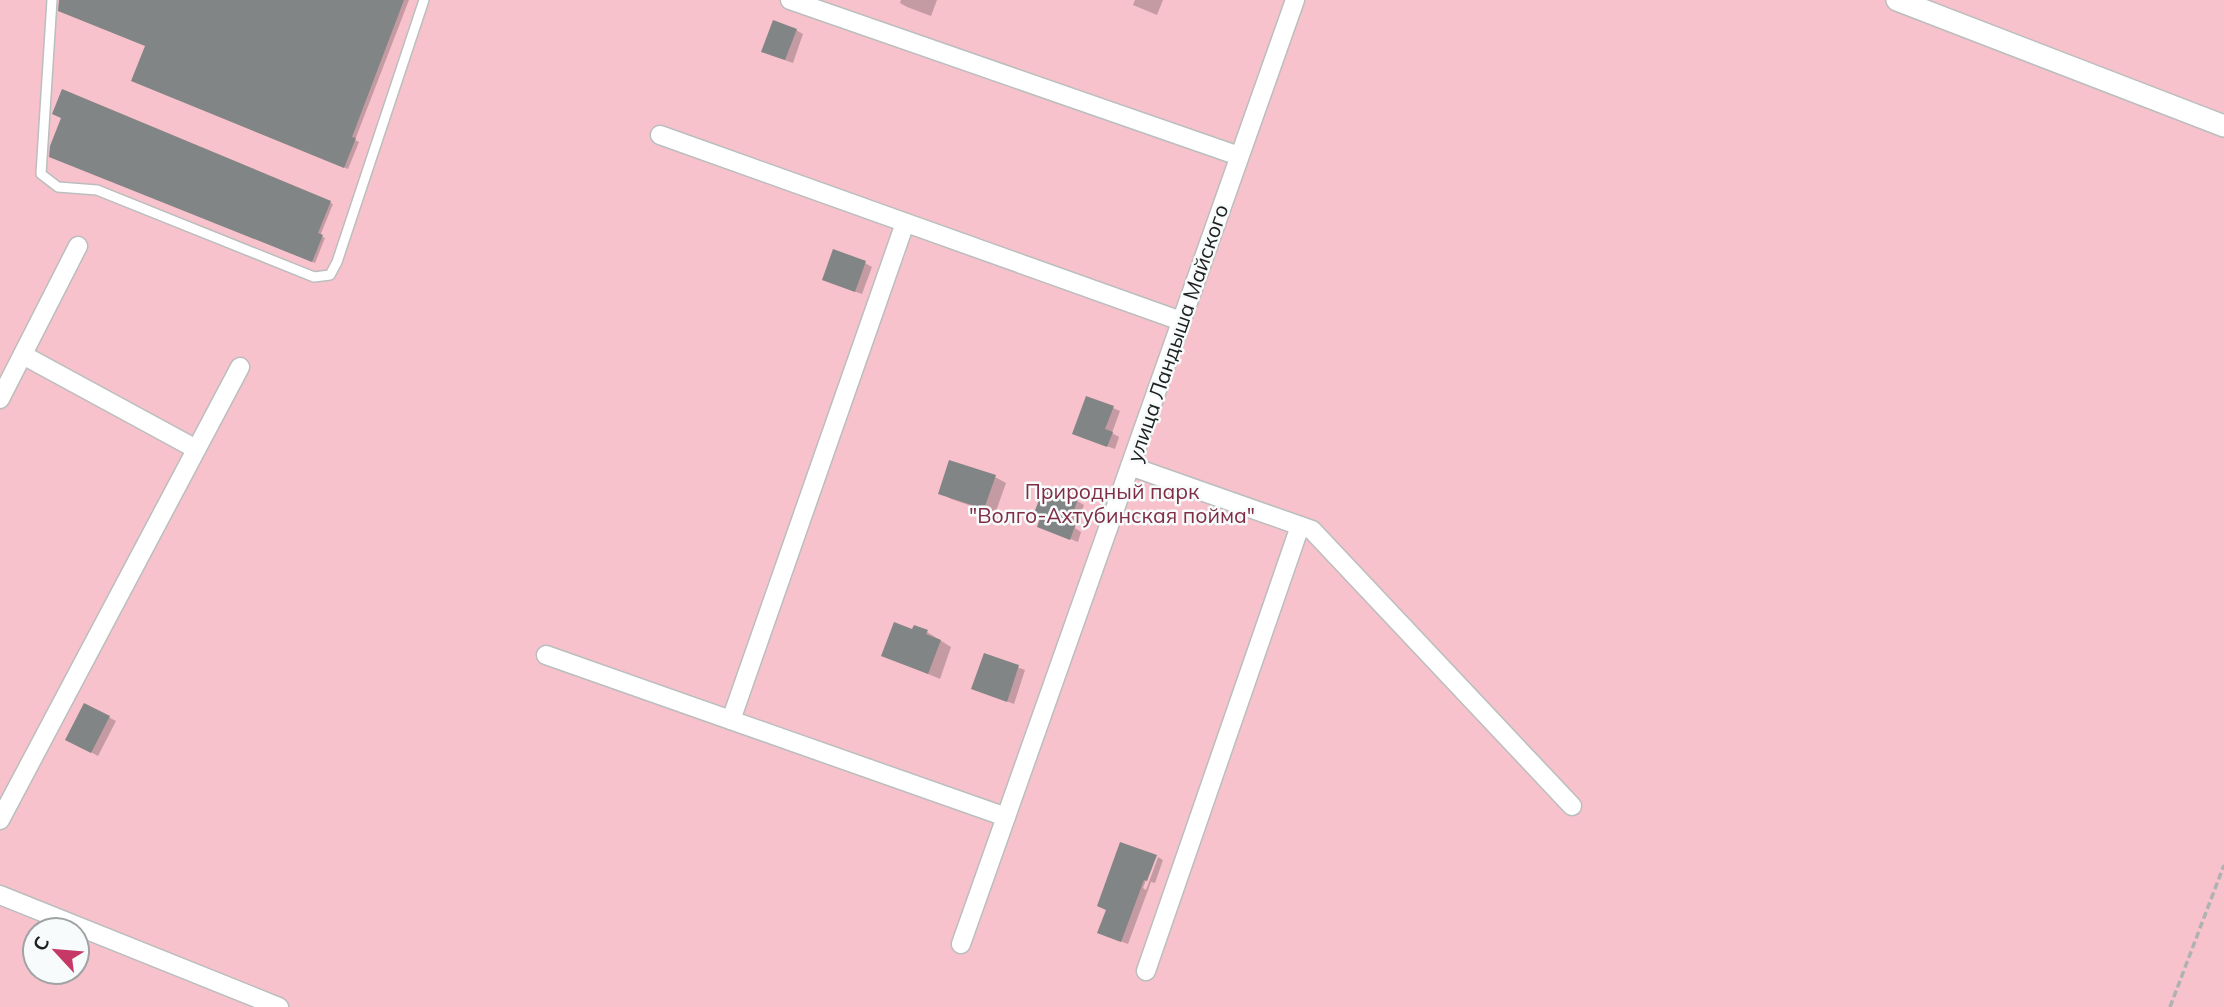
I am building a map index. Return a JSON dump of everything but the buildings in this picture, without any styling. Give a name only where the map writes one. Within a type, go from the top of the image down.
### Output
[{"type":"street","points":[[790,0],[1239,156]]},
{"type":"street","name":"улица Ландыша Майского","points":[[961,944],[1295,0]]},
{"type":"street","points":[[1897,0],[2224,126]]},
{"type":"street","points":[[660,135],[1181,321]]},
{"type":"street","points":[[731,720],[905,223]]},
{"type":"street","points":[[0,399],[78,246]]},
{"type":"street","points":[[23,355],[196,449]]},
{"type":"street","points":[[0,820],[240,367]]},
{"type":"street","points":[[1130,466],[1312,530],[1572,806]]},
{"type":"street","points":[[1146,971],[1300,526]]},
{"type":"street","points":[[547,655],[1006,817]]},
{"type":"street","points":[[0,895],[279,1007]]},
{"type":"lane","points":[[52,0],[41,174],[58,187],[97,190],[314,277],[330,275],[337,262],[424,0]]},
{"type":"path","points":[[2170,1007],[2224,866]]},
{"type":"green space","name":"Природный парк \"Волго-Ахтубинская пойма\"","points":[[0,0],[2224,0],[2224,1007],[0,1007]]}]
